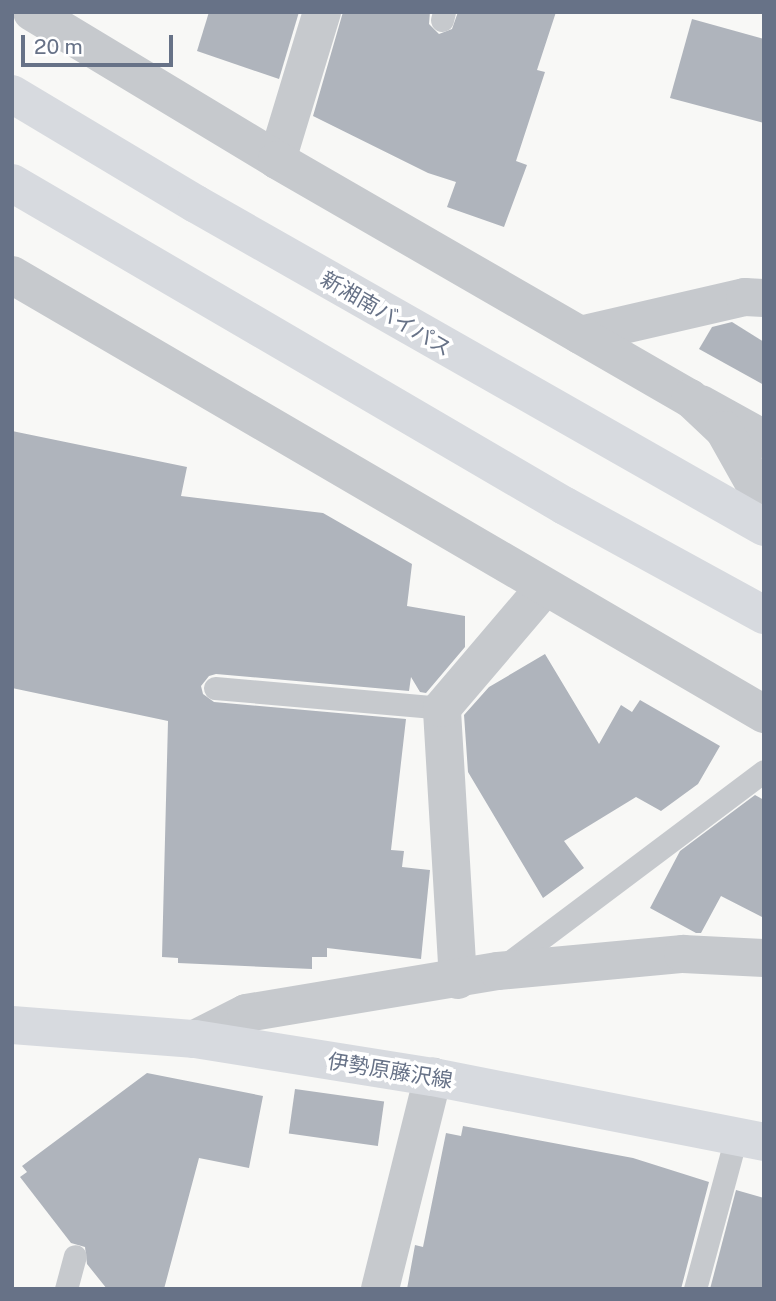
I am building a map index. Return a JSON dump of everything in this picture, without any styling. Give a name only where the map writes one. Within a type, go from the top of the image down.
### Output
[{"type":"main road","name":"新湘南バイパス","points":[[12,94],[232,225],[764,527]]},
{"type":"main road","points":[[12,183],[553,499],[764,615]]},
{"type":"main road","name":"伊勢原藤沢線","points":[[12,1025],[195,1040],[433,1077],[750,1139]]},
{"type":"street","points":[[32,12],[277,160],[764,439]]},
{"type":"street","points":[[277,160],[322,12]]},
{"type":"street","points":[[12,275],[764,715]]},
{"type":"street","points":[[580,335],[746,297],[764,298]]},
{"type":"street","points":[[690,398],[724,430],[764,501]]},
{"type":"street","points":[[457,979],[442,708],[544,588]]},
{"type":"street","points":[[195,1040],[246,1013],[498,971],[683,954],[764,958]]},
{"type":"street","points":[[380,1289],[433,1077]]},
{"type":"lane","points":[[215,688],[442,708]]},
{"type":"lane","points":[[498,971],[764,771]]},
{"type":"lane","points":[[695,1289],[750,1139]]},
{"type":"lane","points":[[66,1289],[75,1256]]},
{"type":"building","points":[[209,12],[299,12],[279,79],[197,51]]},
{"type":"building","points":[[343,12],[430,12],[429,24],[439,34],[452,29],[458,12],[556,12],[537,70],[545,72],[516,161],[527,165],[504,227],[447,207],[456,182],[428,173],[313,116]]},
{"type":"building","points":[[692,19],[764,39],[764,123],[670,98]]},
{"type":"building","points":[[732,322],[764,342],[764,385],[699,349],[712,327]]},
{"type":"building","points":[[12,431],[187,467],[181,496],[323,513],[412,564],[407,606],[465,616],[465,647],[426,693],[420,692],[411,677],[409,691],[216,674],[209,676],[201,686],[203,694],[214,702],[406,719],[391,850],[404,851],[402,867],[430,870],[421,959],[327,948],[327,957],[312,957],[312,969],[178,963],[178,958],[162,957],[168,721],[12,688]]},
{"type":"building","points":[[545,654],[599,744],[621,705],[632,712],[640,700],[720,746],[698,784],[661,811],[636,797],[564,841],[584,868],[543,898],[468,772],[464,715],[489,687]]},
{"type":"building","points":[[755,795],[764,800],[764,918],[721,896],[701,933],[696,933],[650,908],[680,851]]},
{"type":"building","points":[[147,1073],[263,1096],[249,1168],[199,1158],[164,1289],[107,1289],[87,1264],[85,1247],[71,1243],[20,1177],[27,1172],[22,1166]]},
{"type":"building","points":[[295,1089],[384,1102],[378,1146],[289,1134]]},
{"type":"building","points":[[463,1126],[633,1158],[709,1182],[681,1289],[407,1289],[415,1245],[423,1247],[446,1133],[461,1136]]},
{"type":"building","points":[[736,1190],[764,1198],[764,1289],[710,1289]]}]
